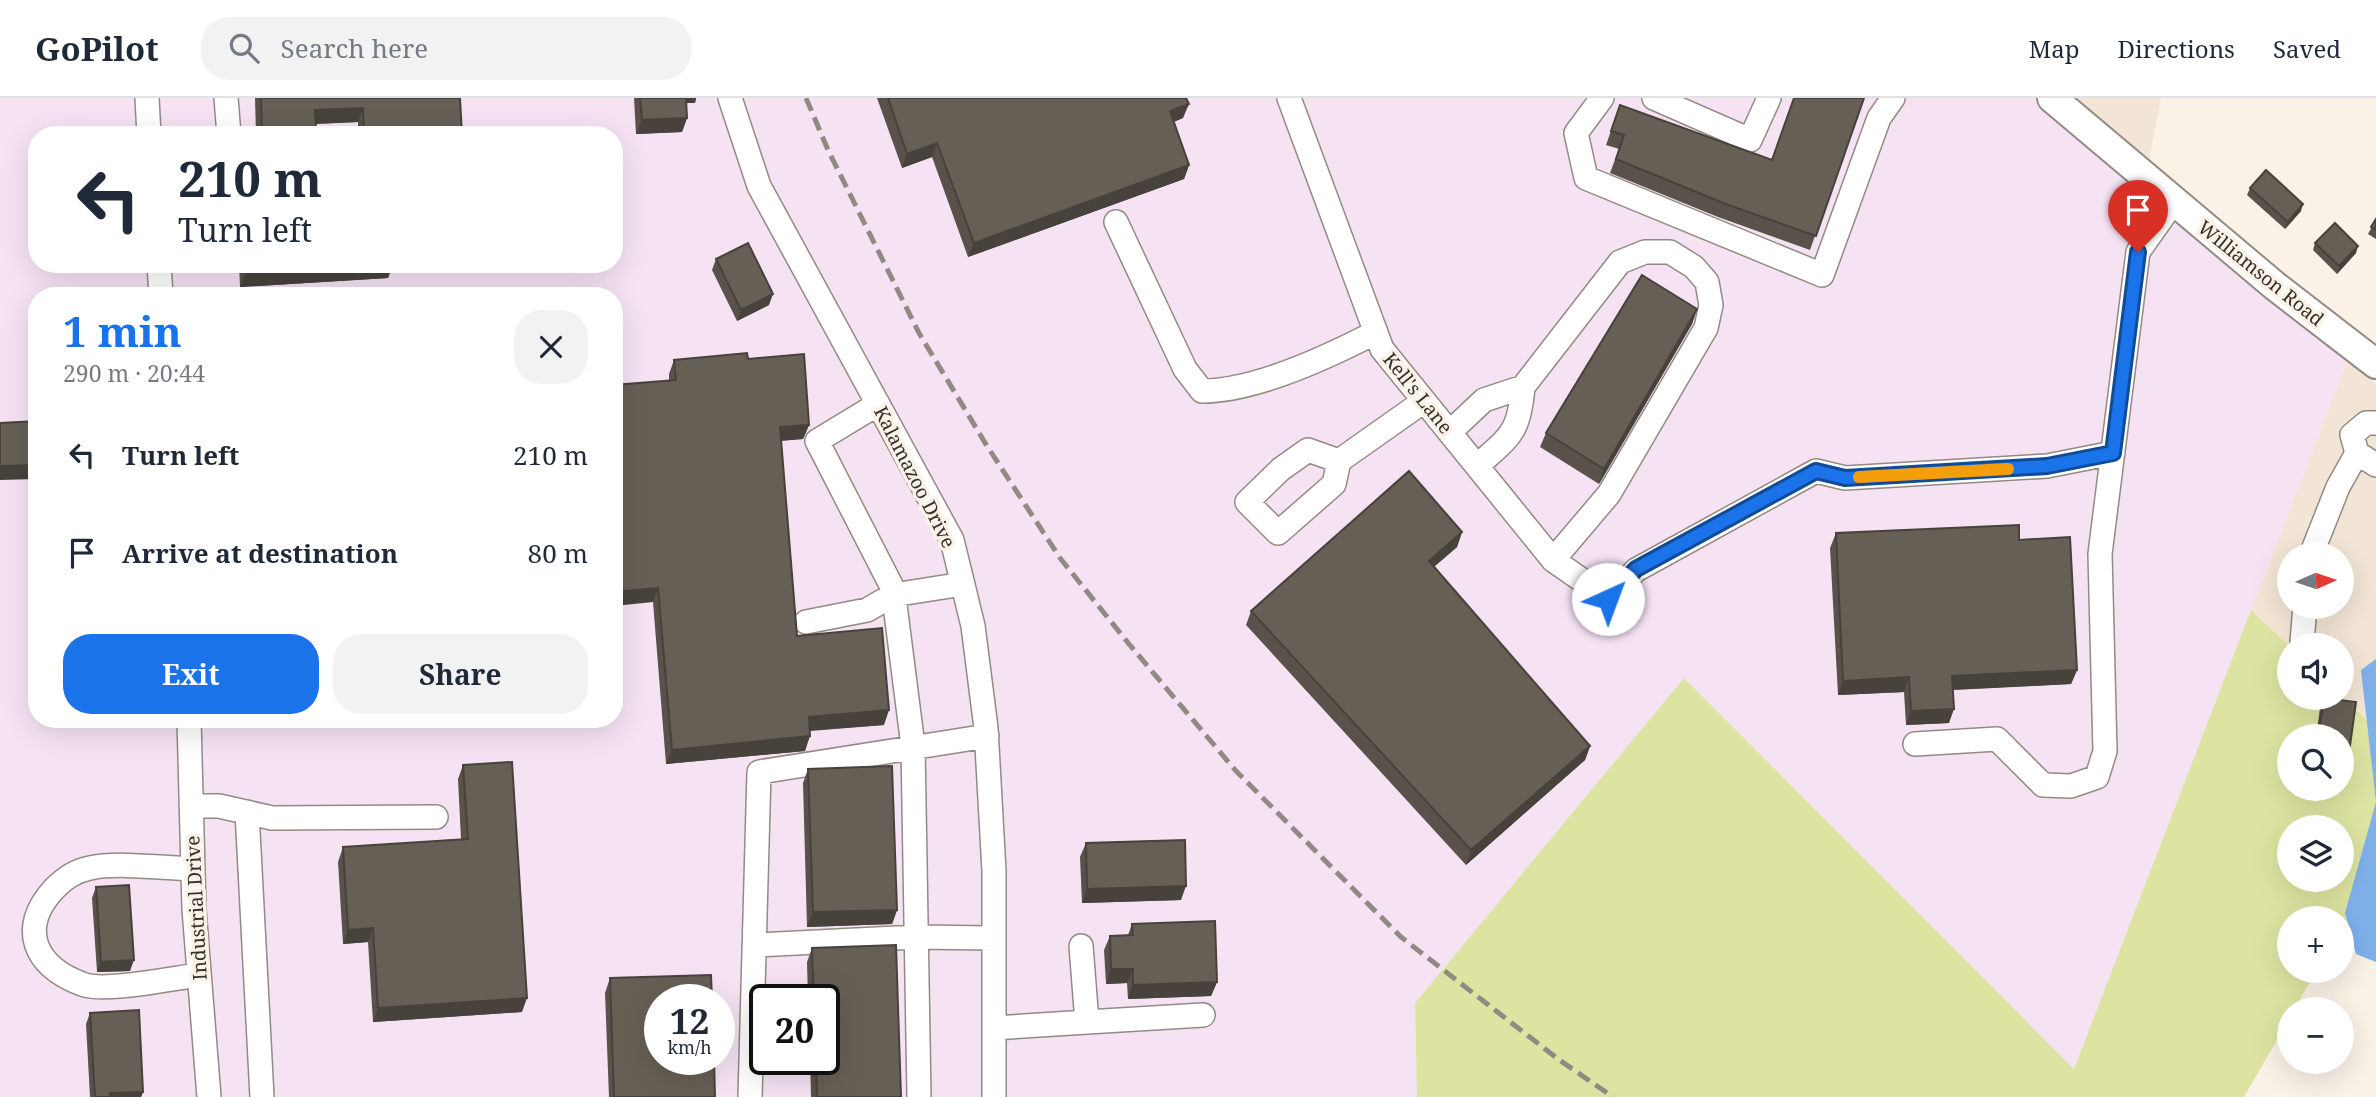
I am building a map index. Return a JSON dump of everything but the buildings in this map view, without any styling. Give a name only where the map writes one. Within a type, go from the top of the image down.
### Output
[{"type":"main road","name":"Williamson Road","points":[[2052,98],[2275,286],[2376,365]]},
{"type":"street","points":[[147,98],[149,126]]},
{"type":"street","points":[[226,98],[228,126]]},
{"type":"street","name":"Kalamazoo Drive","points":[[730,98],[760,186],[952,540],[974,626],[987,736],[994,938],[994,1097]]},
{"type":"street","name":"Kell's Lane","points":[[1289,98],[1382,349],[1553,560],[1608,599],[1636,569],[1816,471],[1845,478],[2036,467],[2113,453]]},
{"type":"street","points":[[1602,98],[1576,132],[1587,178],[1822,275],[1878,118],[1893,98]]},
{"type":"street","points":[[1654,98],[1750,140],[1769,98]]},
{"type":"street","points":[[1915,744],[1997,739],[2043,785],[2071,786],[2097,777],[2105,751],[2100,554],[2138,252],[2174,201]]},
{"type":"street","points":[[1116,222],[1185,369],[1202,391],[1221,391],[1256,381],[1300,366],[1376,332]]},
{"type":"street","points":[[1477,466],[1513,434],[1521,415],[1523,387],[1620,262],[1645,252],[1670,252],[1694,267],[1707,282],[1711,305],[1706,328],[1609,494],[1553,560]]},
{"type":"street","points":[[1450,432],[1484,400],[1523,387]]},
{"type":"street","points":[[1339,461],[1424,401]]},
{"type":"street","points":[[878,404],[817,442],[891,585],[893,595],[913,746],[919,1097]]},
{"type":"street","points":[[2316,542],[2338,487],[2367,459],[2352,435],[2367,423],[2376,423]]},
{"type":"street","points":[[806,622],[867,610],[893,595],[963,584]]},
{"type":"street","name":"Industrial Drive","points":[[189,728],[193,869],[209,1097]]},
{"type":"street","points":[[750,1097],[760,772],[987,736]]},
{"type":"street","points":[[191,806],[219,806],[272,818],[436,817]]},
{"type":"street","points":[[247,812],[262,1097]]},
{"type":"street","points":[[193,869],[91,867],[67,876],[39,906],[33,936],[43,957],[58,971],[83,985],[102,987],[199,975]]},
{"type":"street","points":[[755,945],[916,937],[994,938]]},
{"type":"street","points":[[1082,946],[1087,1021]]},
{"type":"street","points":[[994,1028],[1203,1016]]},
{"type":"shaded area","points":[[0,98],[2052,98],[2347,361],[2074,1070],[1684,678],[1415,1003],[1417,1097],[0,1097]]},
{"type":"shaded area","points":[[2052,98],[2161,98],[2145,181]]},
{"type":"shaded area","points":[[2347,361],[2376,384],[2376,729],[2354,708],[2354,633],[2277,635],[2251,610],[2277,543],[2277,620],[2354,620],[2354,542],[2277,542]]},
{"type":"green space","points":[[2251,610],[2277,635],[2277,710],[2354,710],[2354,708],[2376,729],[2376,868],[2354,907],[2277,906],[2277,983],[2309,983],[2301,997],[2277,997],[2277,1040],[2244,1097],[1417,1097],[1415,1003],[1684,678],[2074,1069]]},
{"type":"water","points":[[2376,659],[2376,802],[2361,670]]},
{"type":"water","points":[[2376,802],[2376,962],[2356,954],[2354,906],[2347,906],[2351,892],[2354,892],[2354,881]]},
{"type":"railway","points":[[806,98],[828,150],[919,333],[987,446],[1060,558],[1129,644],[1236,771],[1401,937],[1558,1059],[1613,1097]]},
{"type":"slow traffic","points":[[1859,477],[2008,469]]},
{"type":"route","points":[[1608,599],[1636,569],[1816,471],[1845,478],[2047,466],[2113,453],[2138,252]]}]
